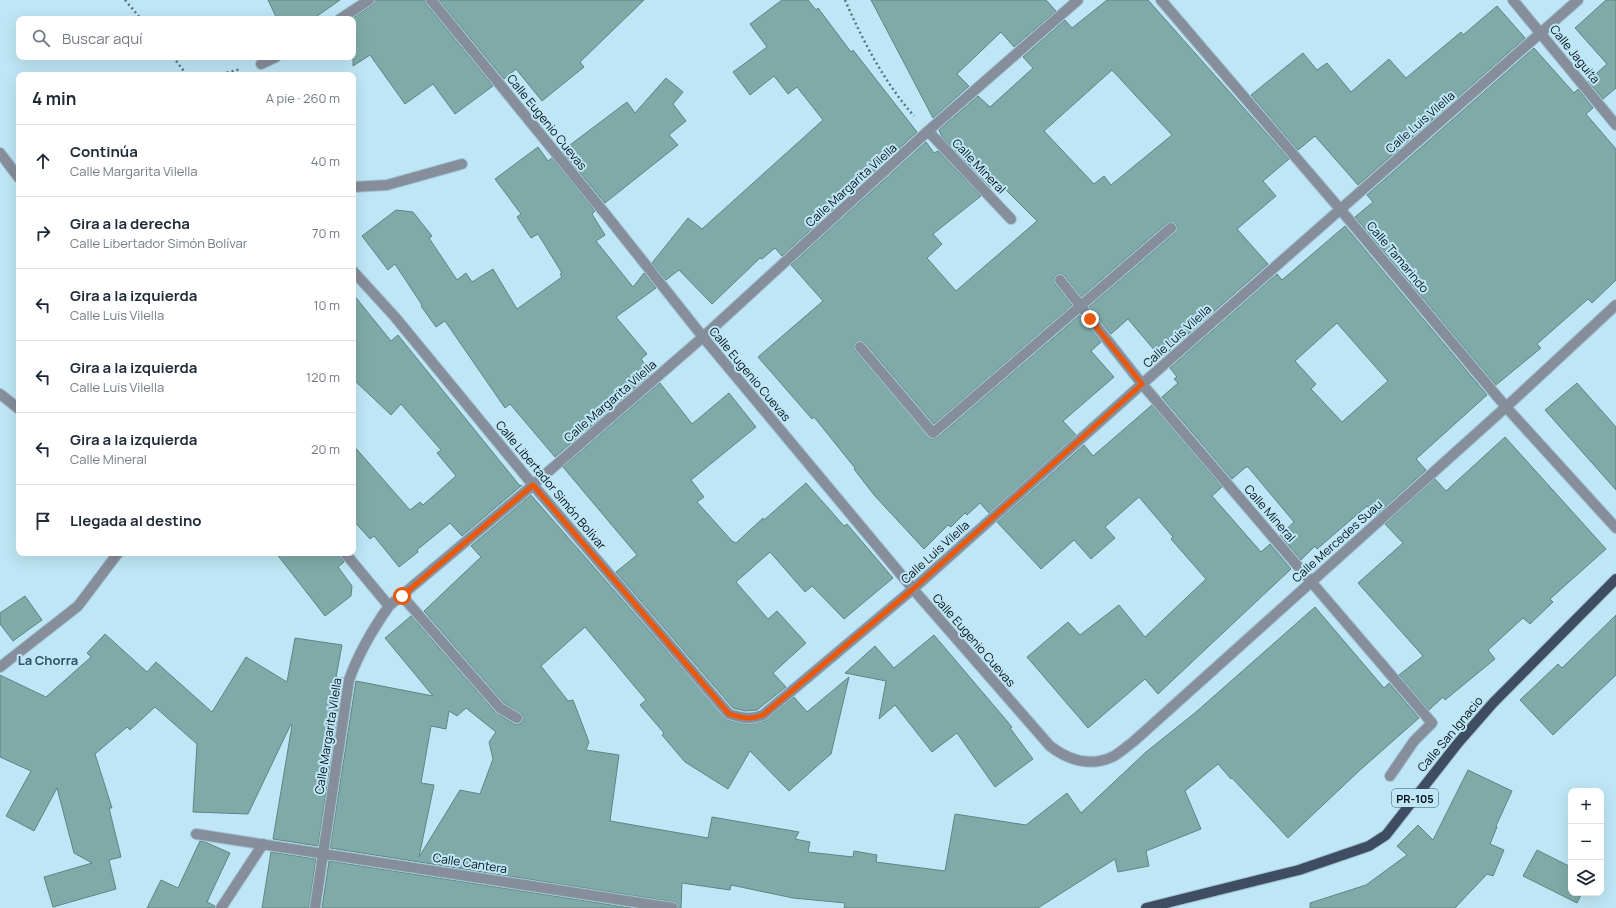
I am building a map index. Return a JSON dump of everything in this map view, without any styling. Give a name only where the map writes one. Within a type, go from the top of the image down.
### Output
[{"type":"main road","name":"Calle San Ignacio","points":[[1146,908],[1300,870],[1369,846],[1386,835],[1458,743],[1488,709],[1616,578]]},
{"type":"street","points":[[345,16],[369,0]]},
{"type":"street","name":"Calle Eugenio Cuevas","points":[[431,0],[607,216],[703,337],[913,589],[1050,746],[1061,754]]},
{"type":"street","name":"Calle Margarita Vilella","points":[[315,908],[349,680],[357,657],[364,644],[389,606],[533,485],[703,337],[928,131],[1078,0]]},
{"type":"street","name":"Calle Tamarindo","points":[[1161,0],[1340,208],[1506,407],[1616,528]]},
{"type":"street","name":"Calle Jaguita","points":[[1513,0],[1616,125]]},
{"type":"street","name":"Calle Luis Vilella","points":[[729,714],[744,719],[763,715],[913,589],[1340,208],[1578,0]]},
{"type":"street","points":[[261,64],[270,60]]},
{"type":"street","name":"Calle Mineral","points":[[928,131],[1011,219]]},
{"type":"street","points":[[0,152],[16,174]]},
{"type":"street","points":[[356,187],[387,185],[462,164]]},
{"type":"street","points":[[860,347],[933,433],[1171,228]]},
{"type":"street","name":"Calle Libertador Simón Bolívar","points":[[356,274],[395,317],[533,485],[729,714]]},
{"type":"street","name":"Calle Mineral","points":[[1060,280],[1142,384],[1432,722],[1414,741],[1390,776]]},
{"type":"street","name":"Calle Mercedes Suau","points":[[1061,754],[1073,760],[1088,762],[1102,760],[1113,756],[1132,742],[1506,407],[1616,304]]},
{"type":"street","points":[[0,394],[16,407]]},
{"type":"street","points":[[0,667],[78,606],[116,556]]},
{"type":"street","points":[[347,556],[389,606]]},
{"type":"street","points":[[402,596],[500,708],[517,718]]},
{"type":"street","name":"Calle Cantera","points":[[196,834],[673,908]]},
{"type":"street","points":[[221,908],[263,844]]},
{"type":"path","points":[[125,0],[138,16]]},
{"type":"path","points":[[845,0],[859,31],[886,79],[904,104],[928,131]]},
{"type":"path","points":[[175,60],[185,72]]},
{"type":"path","points":[[229,72],[261,64]]},
{"type":"building","points":[[268,0],[340,0],[317,16],[276,16]]},
{"type":"building","points":[[375,0],[425,0],[426,4],[493,86],[455,114],[433,84],[405,104],[370,55],[353,66],[353,60],[356,60],[356,16],[373,5]]},
{"type":"building","points":[[439,0],[644,0],[580,62],[584,67],[542,101],[516,69],[504,79]]},
{"type":"building","points":[[782,0],[808,0],[816,10],[818,8],[851,52],[853,50],[917,132],[782,256],[775,248],[762,259],[760,258],[712,304],[679,270],[666,280],[652,263],[688,218],[702,229],[823,120],[797,87],[788,94],[774,76],[750,95],[733,72],[767,47],[750,24]]},
{"type":"building","points":[[871,0],[1046,0],[1056,11],[1014,47],[1001,32],[957,74],[969,86],[933,118]]},
{"type":"building","points":[[1107,0],[1148,0],[1289,159],[1263,181],[1276,196],[1237,229],[1268,264],[1161,358],[1128,319],[1111,334],[1089,307],[1175,233],[1177,227],[1176,224],[1170,222],[1167,223],[1081,297],[1065,276],[1059,274],[1056,275],[1054,278],[1055,284],[1072,305],[934,424],[865,343],[862,341],[856,342],[854,345],[855,351],[931,439],[937,438],[1080,315],[1101,342],[1091,351],[1114,377],[1063,421],[1076,435],[989,513],[980,503],[967,515],[965,513],[951,527],[948,525],[924,549],[874,495],[854,469],[855,468],[814,417],[812,419],[758,357],[823,301],[791,265],[926,142],[934,153],[938,151],[981,196],[933,234],[942,244],[927,258],[956,291],[1037,221],[998,182],[991,188],[942,137],[939,130],[978,96],[990,107],[1033,68],[1023,57],[1065,20],[1072,28]],"holes":[[[1112,70],[1172,135],[1111,185],[1104,176],[1094,184],[1044,131]]]},
{"type":"building","points":[[1606,0],[1616,0],[1616,88],[1603,99],[1588,81],[1607,64],[1575,28]]},
{"type":"building","points":[[1497,6],[1525,38],[1358,185],[1315,136],[1298,150],[1251,95],[1303,53],[1317,70],[1327,63],[1351,92],[1389,59],[1406,78],[1461,32],[1463,35]]},
{"type":"building","points":[[1534,48],[1574,93],[1578,89],[1593,108],[1586,114],[1616,149],[1616,280],[1592,303],[1588,299],[1537,344],[1541,348],[1496,385],[1355,217],[1373,202],[1367,195]]},
{"type":"building","points":[[666,78],[683,92],[673,104],[686,121],[669,135],[678,145],[605,203],[562,151],[627,102],[635,113]]},
{"type":"building","points":[[538,147],[548,161],[552,158],[595,211],[592,214],[605,235],[596,241],[633,287],[644,273],[656,288],[616,317],[647,354],[641,359],[652,373],[555,457],[510,404],[505,408],[445,321],[436,327],[395,264],[388,270],[362,236],[396,210],[413,212],[432,236],[429,238],[457,280],[466,273],[472,282],[493,269],[517,309],[562,277],[560,274],[562,273],[538,234],[531,238],[517,217],[521,214],[495,179]]},
{"type":"building","points":[[1345,226],[1487,395],[1416,459],[1426,470],[1376,515],[1367,506],[1317,549],[1315,546],[1301,560],[1280,535],[1294,522],[1248,467],[1232,479],[1162,397],[1178,383],[1174,379],[1177,377],[1170,368],[1277,274],[1282,280]],"holes":[[[1337,323],[1388,381],[1342,422],[1311,389],[1316,384],[1295,361]]]},
{"type":"building","points":[[356,298],[391,341],[398,335],[520,486],[522,485],[462,536],[450,523],[399,567],[374,536],[370,539],[356,523],[356,448],[410,510],[420,502],[423,505],[456,476],[437,453],[441,450],[401,404],[391,415],[356,382]]},
{"type":"building","points":[[660,383],[692,424],[729,393],[756,427],[691,480],[704,497],[697,502],[732,541],[736,543],[763,518],[764,520],[806,483],[844,526],[847,524],[893,578],[844,619],[812,586],[805,592],[770,552],[736,582],[768,619],[777,611],[806,643],[773,673],[786,687],[757,710],[746,711],[733,708],[616,572],[637,555],[563,467]]},
{"type":"building","points":[[1577,383],[1616,427],[1616,490],[1545,410]]},
{"type":"building","points":[[1152,405],[1222,487],[1212,496],[1261,552],[1270,544],[1291,569],[1158,694],[1145,679],[1088,728],[1027,657],[1068,622],[1080,635],[1119,605],[1145,637],[1206,579],[1171,539],[1173,537],[1139,497],[1105,527],[1115,538],[1091,559],[1074,540],[1041,569],[997,522],[1084,445],[1093,456]]},
{"type":"building","points":[[1505,437],[1606,549],[1550,599],[1553,602],[1530,624],[1523,618],[1488,650],[1495,659],[1445,700],[1443,697],[1429,710],[1399,675],[1423,656],[1358,583],[1403,543],[1385,524],[1435,479],[1446,491]]},
{"type":"building","points":[[531,495],[727,720],[746,724],[765,721],[794,697],[807,712],[849,677],[831,754],[789,791],[750,751],[728,789],[685,762],[662,735],[664,733],[640,705],[646,700],[585,627],[541,666],[568,701],[573,700],[589,742],[586,750],[619,755],[610,821],[708,838],[712,817],[799,832],[795,839],[810,842],[808,852],[853,857],[854,851],[877,855],[876,862],[945,871],[955,814],[1026,825],[1067,793],[1081,813],[1146,752],[1196,712],[1315,607],[1384,688],[1389,683],[1419,718],[1359,771],[1288,838],[1218,764],[1185,791],[1201,829],[1146,851],[1149,866],[1118,872],[1115,859],[1038,908],[844,908],[845,903],[793,898],[731,885],[730,890],[682,883],[681,908],[679,908],[677,903],[674,902],[330,848],[356,681],[433,696],[385,638],[411,616],[495,712],[514,724],[520,724],[523,721],[522,714],[504,703],[424,611],[481,557],[471,546]],"holes":[[[466,708],[496,732],[489,742],[493,759],[480,794],[460,790],[419,857],[434,785],[421,783],[431,726],[446,729],[449,711],[457,716]]]},
{"type":"building","points":[[278,556],[341,556],[344,562],[338,567],[352,586],[351,596],[325,616]]},
{"type":"building","points":[[25,596],[42,620],[13,641],[0,624],[0,613]]},
{"type":"building","points":[[1616,615],[1616,675],[1553,735],[1520,700],[1558,664],[1562,668]]},
{"type":"building","points":[[105,634],[147,672],[156,662],[212,712],[246,657],[287,682],[295,638],[342,645],[336,677],[343,678],[318,846],[273,839],[291,724],[248,814],[193,812],[197,744],[155,707],[130,730],[127,727],[95,754],[112,808],[109,808],[121,857],[109,860],[116,889],[53,907],[44,877],[92,863],[74,853],[57,788],[34,831],[6,816],[31,771],[0,757],[0,675],[46,697],[91,657],[87,653]]},
{"type":"building","points":[[934,635],[1012,727],[1010,728],[1033,759],[995,787],[957,733],[932,752],[895,705],[879,719],[886,681],[845,673],[875,646],[894,668]]},
{"type":"building","points":[[1468,770],[1512,791],[1496,826],[1497,827],[1490,844],[1504,850],[1493,876],[1487,874],[1455,908],[1310,908],[1310,903],[1366,885],[1407,855],[1397,846],[1418,825],[1433,840]]},
{"type":"building","points":[[200,841],[230,853],[207,902],[215,906],[215,908],[147,908],[161,880],[178,888]]},
{"type":"building","points":[[1537,850],[1568,866],[1568,896],[1580,896],[1577,903],[1523,876]]},
{"type":"building","points":[[271,852],[316,859],[309,908],[262,908]]},
{"type":"building","points":[[329,861],[631,908],[322,908]]},
{"type":"district","name":"La Chorra","points":[[48,660]]},
{"type":"route","points":[[402,596],[533,485],[729,714],[744,719],[763,715],[773,705],[913,589],[1142,384],[1090,319]]}]
